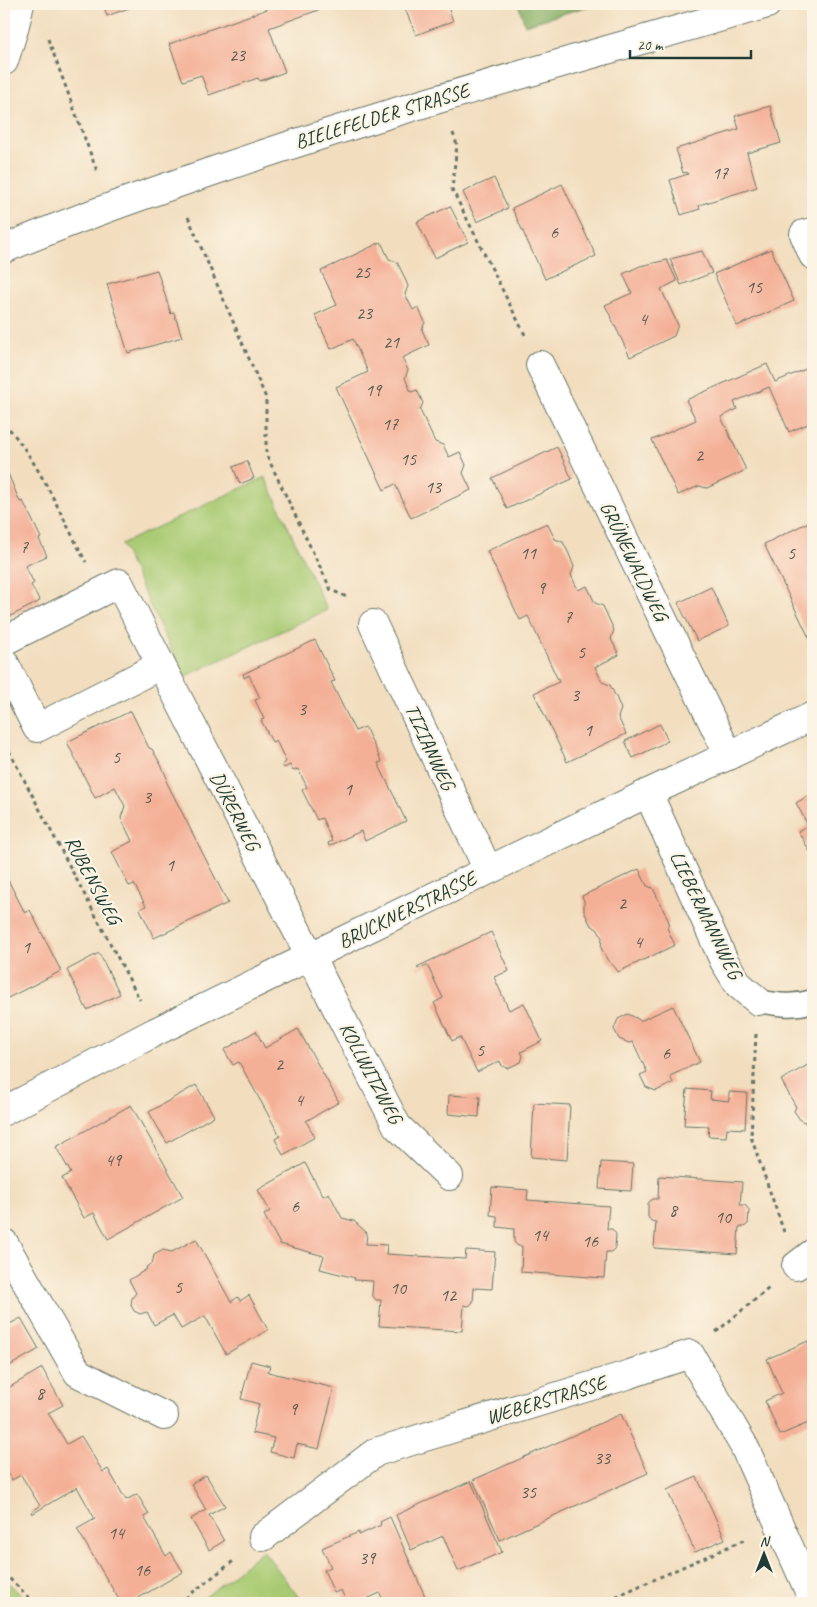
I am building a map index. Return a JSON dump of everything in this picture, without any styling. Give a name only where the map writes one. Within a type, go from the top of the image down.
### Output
[{"type":"street","points":[[4,61],[20,4]]},
{"type":"street","name":"BIELEFELDER STRASSE","points":[[4,249],[43,232],[174,184],[302,141],[439,98],[768,4]]},
{"type":"street","points":[[813,232],[804,234],[813,254]]},
{"type":"street","name":"GRÜNEWALDWEG","points":[[540,365],[729,756]]},
{"type":"street","name":"DÜRERWEG","points":[[4,641],[119,583],[310,956]]},
{"type":"street","name":"TIZIANWEG","points":[[373,624],[488,870]]},
{"type":"street","points":[[4,662],[38,728],[161,666]]},
{"type":"street","name":"BRUCKNERSTRASSE","points":[[4,1111],[155,1032],[310,956],[648,793],[813,716]]},
{"type":"street","name":"LIEBERMANNWEG","points":[[648,793],[724,961],[739,985],[758,1001]]},
{"type":"street","name":"KOLLWITZWEG","points":[[310,956],[397,1126],[449,1176]]},
{"type":"street","points":[[4,1243],[78,1373],[164,1416]]},
{"type":"street","points":[[690,1354],[744,1446],[813,1600]]},
{"type":"street","name":"WEBERSTRASSE","points":[[263,1537],[376,1452],[690,1354]]},
{"type":"lane","points":[[758,1001],[781,1006],[813,1001]]},
{"type":"path","points":[[46,33],[111,207]]},
{"type":"path","points":[[439,98],[458,145],[452,189],[540,365]]},
{"type":"path","points":[[174,184],[266,398],[266,454],[332,590],[364,605],[373,624]]},
{"type":"path","points":[[4,423],[18,438],[35,465],[101,591]]},
{"type":"path","name":"RUBENSWEG","points":[[8,751],[155,1032]]},
{"type":"path","points":[[690,1354],[805,1260],[751,1137],[758,1001]]},
{"type":"path","points":[[601,1603],[779,1525]]},
{"type":"path","points":[[180,1603],[263,1537]]},
{"type":"path","points":[[4,1574],[34,1603]]},
{"type":"green space","points":[[518,4],[596,4],[525,25]]},
{"type":"green space","points":[[265,477],[327,610],[184,677],[121,544]]},
{"type":"green space","points":[[263,1550],[303,1603],[198,1603]]},
{"type":"green space","points":[[4,1579],[15,1589],[28,1603],[4,1603]]},
{"type":"building","points":[[103,4],[140,4],[107,16]]},
{"type":"building","points":[[276,4],[335,4],[269,28],[285,72],[260,81],[258,78],[209,95],[201,75],[183,81],[169,44],[262,11]]},
{"type":"building","points":[[403,4],[447,4],[453,21],[416,35]]},
{"type":"building","points":[[770,106],[781,143],[747,153],[757,187],[699,205],[700,209],[681,215],[670,180],[688,174],[687,172],[683,173],[676,149],[739,129],[735,116]]},
{"type":"building","points":[[494,178],[508,208],[477,222],[463,192]]},
{"type":"building","points":[[562,184],[596,256],[545,279],[512,208]]},
{"type":"building","points":[[450,206],[468,242],[435,258],[417,222]]},
{"type":"building","points":[[381,242],[389,259],[397,262],[403,274],[408,286],[405,294],[413,310],[418,307],[425,322],[422,330],[429,345],[402,358],[408,370],[405,378],[411,392],[417,390],[423,403],[420,410],[435,442],[443,445],[449,457],[460,452],[466,465],[463,473],[471,490],[411,518],[395,484],[384,490],[336,387],[368,372],[353,339],[331,349],[315,315],[337,305],[321,271]]},
{"type":"building","points":[[771,249],[794,301],[737,326],[714,274]]},
{"type":"building","points":[[702,251],[712,273],[681,285],[670,259]]},
{"type":"building","points":[[667,260],[677,281],[661,289],[678,325],[674,336],[630,357],[605,305],[632,293],[623,274],[640,266]]},
{"type":"building","points":[[157,270],[171,314],[174,313],[182,337],[128,353],[107,284]]},
{"type":"building","points":[[767,364],[775,382],[813,366],[813,426],[808,424],[789,432],[769,387],[734,402],[737,409],[721,417],[746,470],[707,488],[699,486],[678,495],[652,440],[696,420],[686,400]]},
{"type":"building","points":[[557,447],[572,479],[507,509],[492,478]]},
{"type":"building","points":[[247,461],[254,478],[240,484],[233,467]]},
{"type":"building","points":[[4,464],[20,502],[23,501],[41,538],[39,539],[47,556],[25,566],[34,583],[31,585],[40,601],[7,618],[4,612]]},
{"type":"building","points":[[813,520],[813,646],[764,544]]},
{"type":"building","points":[[547,523],[555,539],[563,542],[569,554],[574,567],[571,575],[578,590],[587,586],[595,603],[603,606],[614,630],[611,639],[619,655],[595,667],[602,682],[610,685],[616,697],[621,709],[618,717],[626,734],[567,762],[534,693],[559,682],[528,616],[520,620],[487,551]]},
{"type":"building","points":[[711,587],[729,626],[697,641],[678,603]]},
{"type":"building","points":[[315,640],[335,681],[331,682],[355,731],[365,727],[382,762],[378,763],[406,821],[365,841],[361,831],[329,846],[328,843],[332,841],[322,818],[317,820],[302,790],[307,787],[298,769],[293,771],[290,765],[284,768],[282,765],[286,762],[276,740],[272,742],[261,720],[264,719],[255,700],[260,698],[249,675],[244,678],[243,674]]},
{"type":"building","points":[[131,711],[149,748],[152,749],[161,765],[167,778],[166,781],[228,903],[154,938],[140,909],[146,906],[134,884],[129,886],[112,852],[132,841],[121,818],[125,806],[115,787],[95,798],[67,742]]},
{"type":"building","points":[[660,724],[668,741],[633,758],[625,741]]},
{"type":"building","points":[[813,793],[813,857],[798,831],[808,825],[796,803]]},
{"type":"building","points":[[4,867],[8,874],[7,878],[25,913],[30,910],[61,971],[4,1000]]},
{"type":"building","points":[[639,869],[647,886],[653,888],[669,922],[667,928],[675,945],[618,972],[608,961],[601,948],[602,938],[598,930],[590,924],[584,911],[582,896]]},
{"type":"building","points":[[491,932],[509,971],[494,977],[509,1010],[524,1003],[542,1041],[521,1052],[523,1056],[521,1062],[508,1068],[502,1066],[500,1061],[477,1072],[460,1037],[452,1041],[434,1003],[443,998],[427,965],[418,969],[417,967]]},
{"type":"building","points":[[99,953],[120,994],[87,1010],[67,970]]},
{"type":"building","points":[[673,1006],[700,1062],[670,1076],[673,1083],[656,1091],[646,1087],[640,1075],[647,1072],[633,1042],[629,1043],[619,1039],[614,1029],[618,1019],[628,1014],[640,1021]]},
{"type":"building","points":[[298,1029],[339,1102],[306,1121],[315,1137],[283,1155],[275,1139],[280,1136],[239,1062],[233,1065],[224,1050],[256,1031],[265,1048]]},
{"type":"building","points":[[813,1062],[813,1137],[805,1122],[801,1121],[794,1111],[796,1107],[781,1080]]},
{"type":"building","points":[[196,1085],[214,1116],[167,1143],[149,1112]]},
{"type":"building","points":[[687,1089],[711,1091],[710,1099],[729,1101],[729,1092],[747,1093],[745,1129],[727,1128],[726,1137],[708,1136],[709,1126],[684,1125]]},
{"type":"building","points":[[449,1095],[480,1097],[479,1117],[448,1114]]},
{"type":"building","points":[[534,1103],[570,1105],[567,1160],[531,1157]]},
{"type":"building","points":[[131,1105],[183,1197],[108,1239],[94,1213],[84,1218],[62,1178],[71,1173],[56,1147]]},
{"type":"building","points":[[601,1162],[633,1164],[631,1191],[599,1189]]},
{"type":"building","points":[[305,1163],[323,1196],[329,1193],[342,1218],[354,1221],[367,1233],[366,1244],[387,1245],[386,1254],[465,1259],[466,1250],[495,1252],[492,1289],[474,1288],[473,1302],[469,1306],[464,1305],[462,1331],[379,1326],[381,1300],[376,1300],[372,1295],[373,1281],[354,1280],[355,1278],[320,1269],[324,1256],[280,1244],[264,1215],[270,1211],[258,1190]]},
{"type":"building","points":[[659,1176],[742,1182],[740,1205],[745,1205],[749,1210],[748,1224],[744,1227],[739,1227],[737,1254],[654,1248],[656,1222],[651,1221],[648,1217],[648,1203],[653,1199],[658,1199]]},
{"type":"building","points":[[492,1187],[528,1190],[527,1200],[609,1206],[607,1229],[612,1229],[616,1234],[615,1248],[611,1252],[606,1252],[604,1278],[521,1272],[522,1246],[518,1246],[514,1242],[514,1229],[497,1227],[497,1216],[490,1215]]},
{"type":"building","points":[[196,1239],[231,1302],[238,1297],[240,1301],[249,1295],[268,1330],[226,1354],[205,1316],[181,1329],[173,1315],[154,1325],[147,1312],[140,1314],[134,1311],[131,1305],[132,1298],[136,1293],[129,1280],[152,1264],[154,1255],[163,1250],[172,1252]]},
{"type":"building","points":[[21,1318],[39,1349],[4,1369],[4,1322],[6,1326]]},
{"type":"building","points":[[808,1341],[811,1349],[813,1348],[813,1421],[780,1435],[765,1401],[782,1393],[767,1359]]},
{"type":"building","points":[[251,1361],[270,1366],[268,1372],[334,1388],[319,1449],[297,1444],[294,1458],[270,1452],[274,1438],[252,1433],[259,1404],[241,1399]]},
{"type":"building","points":[[42,1368],[63,1405],[48,1413],[67,1444],[81,1436],[103,1472],[108,1469],[126,1500],[137,1494],[149,1514],[144,1517],[166,1556],[171,1552],[183,1572],[130,1603],[121,1603],[77,1529],[95,1519],[77,1487],[32,1514],[31,1512],[40,1506],[21,1475],[12,1480],[4,1466],[4,1388],[5,1390]]},
{"type":"building","points":[[621,1414],[648,1473],[500,1540],[473,1480]]},
{"type":"building","points":[[206,1475],[225,1506],[209,1515],[224,1541],[209,1550],[191,1519],[206,1510],[191,1484]]},
{"type":"building","points":[[697,1477],[725,1539],[695,1552],[667,1490]]},
{"type":"building","points":[[471,1481],[502,1552],[458,1571],[443,1536],[411,1550],[396,1515]]},
{"type":"building","points":[[390,1517],[428,1603],[384,1603],[380,1593],[358,1603],[347,1603],[341,1590],[334,1593],[324,1570],[331,1567],[322,1548],[381,1525],[380,1522]]}]
